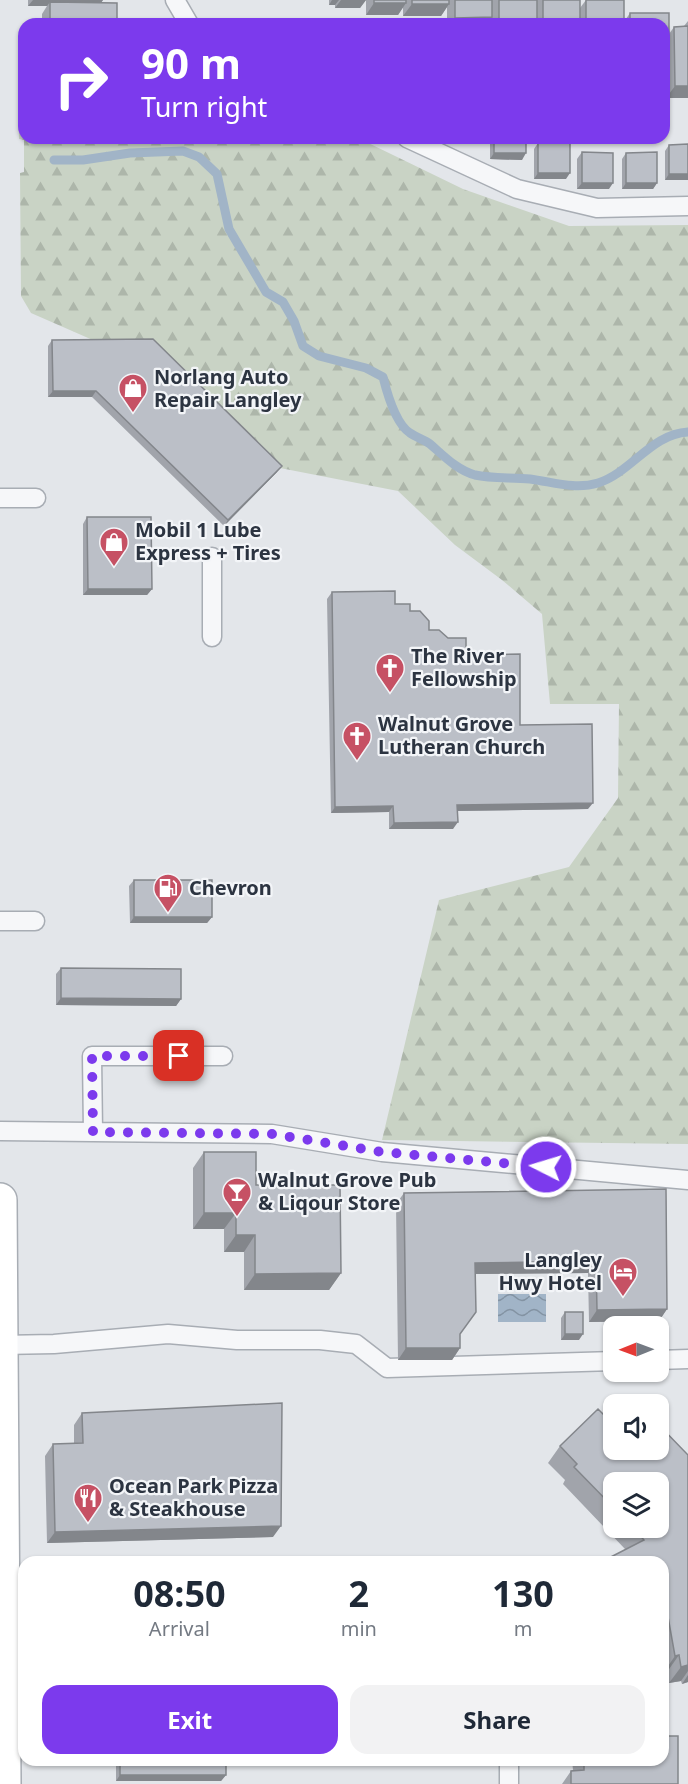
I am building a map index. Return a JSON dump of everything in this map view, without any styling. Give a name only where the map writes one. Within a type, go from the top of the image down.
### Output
[{"type":"main road","points":[[0,1200],[1,1345],[14,1606],[4,1784]]},
{"type":"lane","points":[[175,0],[186,18]]},
{"type":"lane","points":[[420,144],[517,189],[597,208],[688,206]]},
{"type":"lane","points":[[0,498],[36,498]]},
{"type":"lane","points":[[212,557],[212,637]]},
{"type":"lane","points":[[0,921],[35,921]]},
{"type":"lane","points":[[93,1132],[92,1056],[223,1056]]},
{"type":"lane","points":[[0,1131],[272,1134],[382,1152],[688,1180]]},
{"type":"lane","points":[[1,1345],[54,1344],[168,1334],[237,1340],[320,1340],[356,1344],[387,1368],[603,1361]]},
{"type":"lane","points":[[669,1360],[688,1359]]},
{"type":"lane","points":[[509,1766],[510,1784]]},
{"type":"green space","points":[[24,144],[370,144],[463,189],[569,226],[688,225],[688,1144],[382,1140],[439,900],[569,867],[618,798],[619,704],[550,704],[542,614],[455,545],[398,491],[280,468],[150,341],[95,341],[31,313],[21,296],[20,173],[24,172]]},
{"type":"water","points":[[498,1294],[546,1294],[546,1322],[498,1322]]},
{"type":"building","points":[[374,0],[406,0],[406,3],[374,3]]},
{"type":"building","points":[[412,0],[449,0],[449,4],[412,4]]},
{"type":"building","points":[[455,0],[492,0],[492,17],[455,18]]},
{"type":"building","points":[[499,0],[537,0],[537,18],[499,18]]},
{"type":"building","points":[[543,0],[580,0],[580,18],[543,18]]},
{"type":"building","points":[[586,0],[624,0],[624,18],[586,18]]},
{"type":"building","points":[[50,2],[117,3],[117,18],[50,18]]},
{"type":"building","points":[[630,13],[669,13],[669,18],[630,18]]},
{"type":"building","points":[[688,26],[688,86],[675,86],[674,27]]},
{"type":"building","points":[[494,144],[526,144],[526,153],[494,153]]},
{"type":"building","points":[[538,144],[570,144],[570,173],[538,173]]},
{"type":"building","points":[[688,144],[688,174],[669,174],[669,145]]},
{"type":"building","points":[[582,152],[613,153],[613,183],[582,183]]},
{"type":"building","points":[[657,152],[657,183],[626,183],[626,153]]},
{"type":"building","points":[[153,339],[282,466],[228,520],[96,391],[53,391],[52,340]]},
{"type":"building","points":[[87,517],[151,517],[152,589],[88,589]]},
{"type":"building","points":[[395,591],[395,604],[410,604],[410,611],[420,611],[429,621],[429,630],[439,630],[448,638],[466,638],[466,655],[520,654],[520,725],[592,724],[593,803],[457,805],[458,822],[394,823],[393,806],[335,807],[332,592]]},
{"type":"building","points":[[134,880],[212,880],[212,917],[134,917]]},
{"type":"building","points":[[61,968],[181,969],[181,999],[61,998]]},
{"type":"building","points":[[204,1152],[256,1152],[256,1185],[340,1185],[341,1273],[255,1274],[255,1235],[236,1235],[236,1213],[204,1213]]},
{"type":"building","name":"Langley Hwy Hotel","points":[[666,1189],[667,1309],[597,1310],[596,1261],[475,1263],[476,1312],[460,1334],[460,1348],[406,1348],[404,1193]]},
{"type":"building","points":[[565,1312],[583,1312],[583,1334],[565,1334]]},
{"type":"building","points":[[282,1403],[281,1526],[55,1532],[53,1444],[83,1443],[82,1413]]},
{"type":"building","points":[[598,1409],[603,1414],[603,1460],[669,1460],[669,1435],[688,1455],[688,1665],[681,1667],[679,1655],[675,1656],[669,1622],[669,1556],[613,1556],[644,1540],[642,1538],[669,1538],[669,1472],[603,1472],[603,1497],[574,1467],[577,1464],[560,1446]]},
{"type":"building","points":[[669,1736],[678,1736],[678,1784],[571,1784],[571,1771],[584,1770],[584,1766],[669,1766]]},
{"type":"building","points":[[120,1766],[226,1766],[226,1775],[120,1775]]},
{"type":"waterway","points":[[54,160],[83,160],[130,153],[183,151],[199,157],[217,174],[229,229],[266,292],[283,302],[294,321],[303,346],[319,356],[366,368],[383,377],[393,408],[405,429],[428,442],[468,473],[564,485],[589,485],[610,478],[663,439],[688,432]]},
{"type":"place","name":"Norlang Auto Repair Langley","points":[[133,414]]},
{"type":"place","name":"Mobil 1 Lube Express + Tires","points":[[114,568]]},
{"type":"place","name":"The River Fellowship","points":[[390,694]]},
{"type":"place","name":"Walnut Grove Lutheran Church","points":[[357,762]]},
{"type":"place","name":"Chevron","points":[[168,914]]},
{"type":"place","name":"Walnut Grove Pub & Liqour Store","points":[[237,1218]]},
{"type":"place","name":"Langley Hwy Hotel","points":[[623,1298]]},
{"type":"place","name":"Ocean Park Pizza & Steakhouse","points":[[88,1524]]},
{"type":"route","points":[[179,1056],[92,1056],[93,1132],[272,1134],[382,1152],[546,1167]]}]
